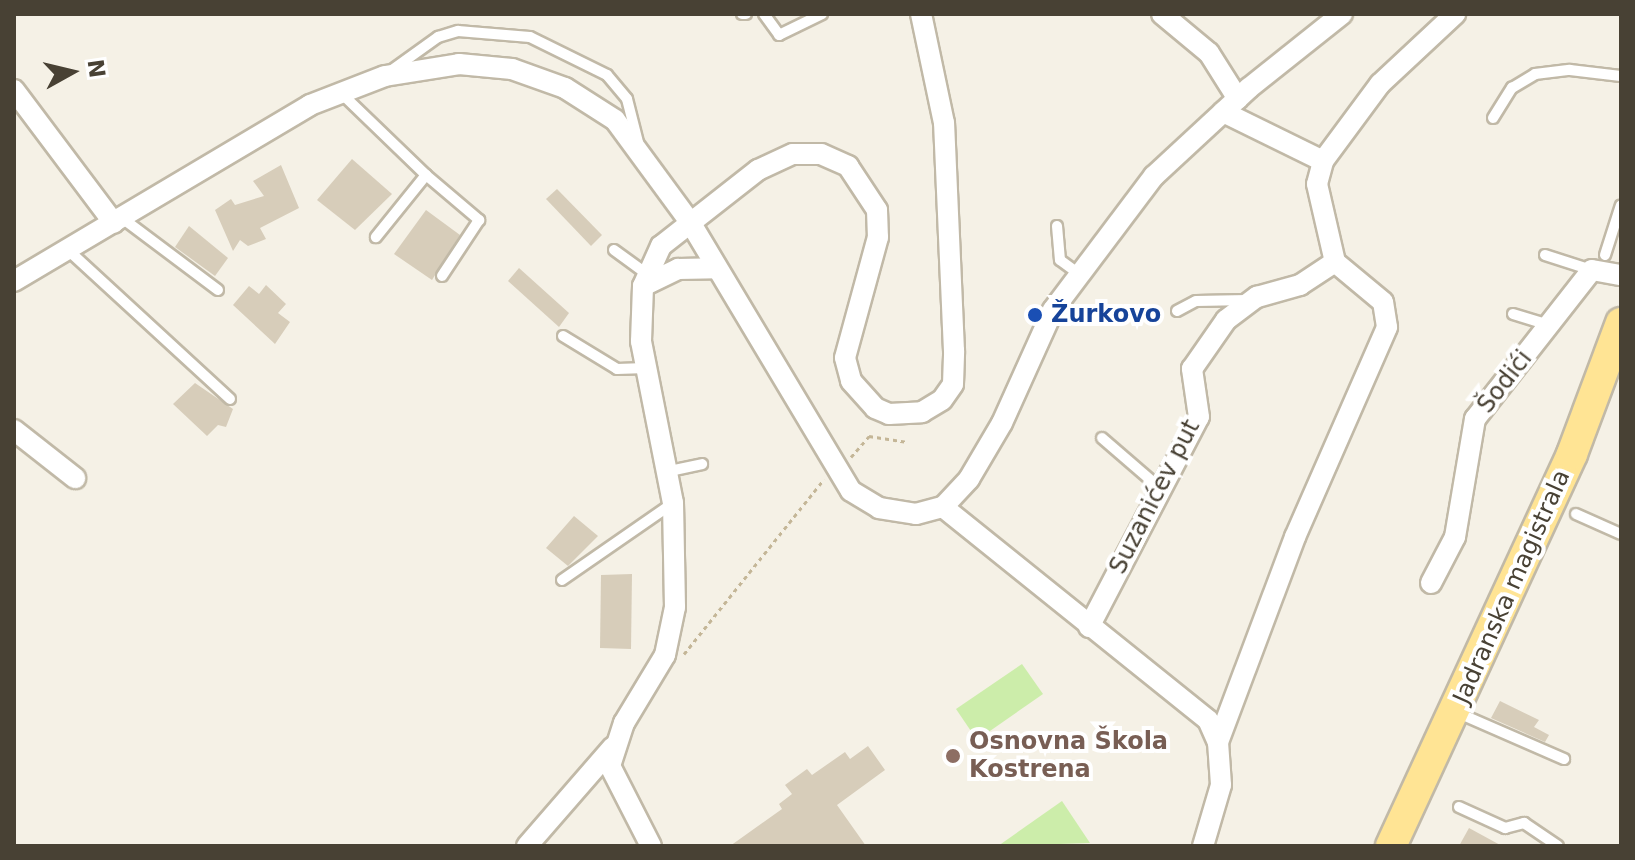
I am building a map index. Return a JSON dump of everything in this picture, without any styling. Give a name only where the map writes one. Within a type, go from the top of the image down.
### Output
[{"type":"main road","name":"Jadranska magistrala","points":[[1391,846],[1456,712],[1602,392],[1621,323]]},
{"type":"street","points":[[527,846],[614,746],[665,655],[678,558],[673,503],[646,368],[645,280],[661,246],[758,170],[793,154],[821,154],[848,166],[877,210],[878,237],[845,358],[851,381],[875,408],[889,414],[922,412],[942,400],[953,384],[944,123],[921,14]]},
{"type":"street","points":[[1162,14],[1209,53],[1230,105],[1323,161]]},
{"type":"street","points":[[14,281],[341,93],[385,76],[459,64],[512,69],[565,88],[615,120],[690,222],[831,476],[879,508],[916,514],[943,507],[969,479],[1002,423],[1053,310],[1154,176],[1230,105],[1342,14]]},
{"type":"street","points":[[1218,742],[1278,578],[1387,327],[1383,302],[1335,262],[1317,184],[1323,161],[1380,84],[1455,14]]},
{"type":"street","points":[[14,90],[118,221]]},
{"type":"street","name":"Suzanićev put","points":[[1089,627],[1199,417],[1192,369],[1226,320],[1253,300],[1300,285],[1335,262]]},
{"type":"street","points":[[1599,262],[1621,275]]},
{"type":"street","name":"Šodići","points":[[1431,583],[1455,537],[1475,419],[1599,262]]},
{"type":"street","points":[[645,280],[678,269],[717,268]]},
{"type":"street","points":[[14,430],[75,478]]},
{"type":"street","points":[[943,507],[1208,720],[1218,742],[1221,785],[1203,846]]},
{"type":"street","points":[[614,746],[610,766],[651,846]]},
{"type":"lane","points":[[764,14],[779,35],[822,14]]},
{"type":"lane","points":[[385,76],[438,37],[458,31],[530,37],[607,75],[627,99],[640,152]]},
{"type":"lane","points":[[1493,118],[1512,88],[1535,74],[1570,70],[1621,76]]},
{"type":"lane","points":[[341,93],[426,175],[479,220],[442,276]]},
{"type":"lane","points":[[376,237],[426,175]]},
{"type":"lane","points":[[1545,255],[1599,262],[1621,205]]},
{"type":"lane","points":[[118,221],[218,290]]},
{"type":"lane","points":[[1057,226],[1060,260],[1078,273]]},
{"type":"lane","points":[[68,250],[230,399]]},
{"type":"lane","points":[[614,250],[645,280]]},
{"type":"lane","points":[[1177,311],[1208,299],[1253,300]]},
{"type":"lane","points":[[1513,314],[1549,325]]},
{"type":"lane","points":[[563,336],[617,369],[646,368]]},
{"type":"lane","points":[[1102,438],[1161,489]]},
{"type":"lane","points":[[665,472],[702,464]]},
{"type":"lane","points":[[562,580],[673,503]]},
{"type":"lane","points":[[1576,514],[1621,534]]},
{"type":"lane","points":[[1456,712],[1564,759]]},
{"type":"lane","points":[[1459,807],[1505,828],[1524,823],[1558,846]]},
{"type":"path","points":[[681,658],[831,476],[869,436],[908,442]]},
{"type":"green space","points":[[1022,664],[1043,694],[977,740],[956,709]]},
{"type":"green space","points":[[1062,801],[1090,843],[998,846]]},
{"type":"building","points":[[352,159],[392,194],[355,230],[317,200]]},
{"type":"building","points":[[281,165],[299,208],[260,228],[266,239],[248,246],[240,240],[233,251],[215,210],[231,199],[235,205],[264,196],[253,181]]},
{"type":"building","points":[[557,189],[602,235],[591,246],[546,199]]},
{"type":"building","points":[[426,210],[460,235],[432,280],[394,254]]},
{"type":"building","points":[[189,226],[228,258],[215,276],[175,247]]},
{"type":"building","points":[[519,268],[569,313],[559,327],[508,281]]},
{"type":"building","points":[[266,285],[286,304],[278,313],[290,322],[275,344],[233,305],[249,286],[259,294]]},
{"type":"building","points":[[195,383],[233,409],[226,427],[218,425],[207,436],[173,404]]},
{"type":"building","points":[[574,516],[598,536],[568,566],[546,548]]},
{"type":"building","points":[[632,574],[631,649],[600,648],[601,575]]},
{"type":"building","points":[[1500,701],[1539,720],[1534,727],[1549,735],[1545,742],[1491,718]]},
{"type":"building","points":[[868,746],[885,770],[837,805],[866,846],[730,846],[782,809],[779,804],[792,794],[785,785],[807,769],[812,775],[845,752],[850,759]]},
{"type":"building","points":[[1469,828],[1502,846],[1459,846]]},
{"type":"place","name":"Žurkovo","points":[[1035,315]]},
{"type":"place","name":"Osnovna Škola Kostrena","points":[[953,756]]}]
